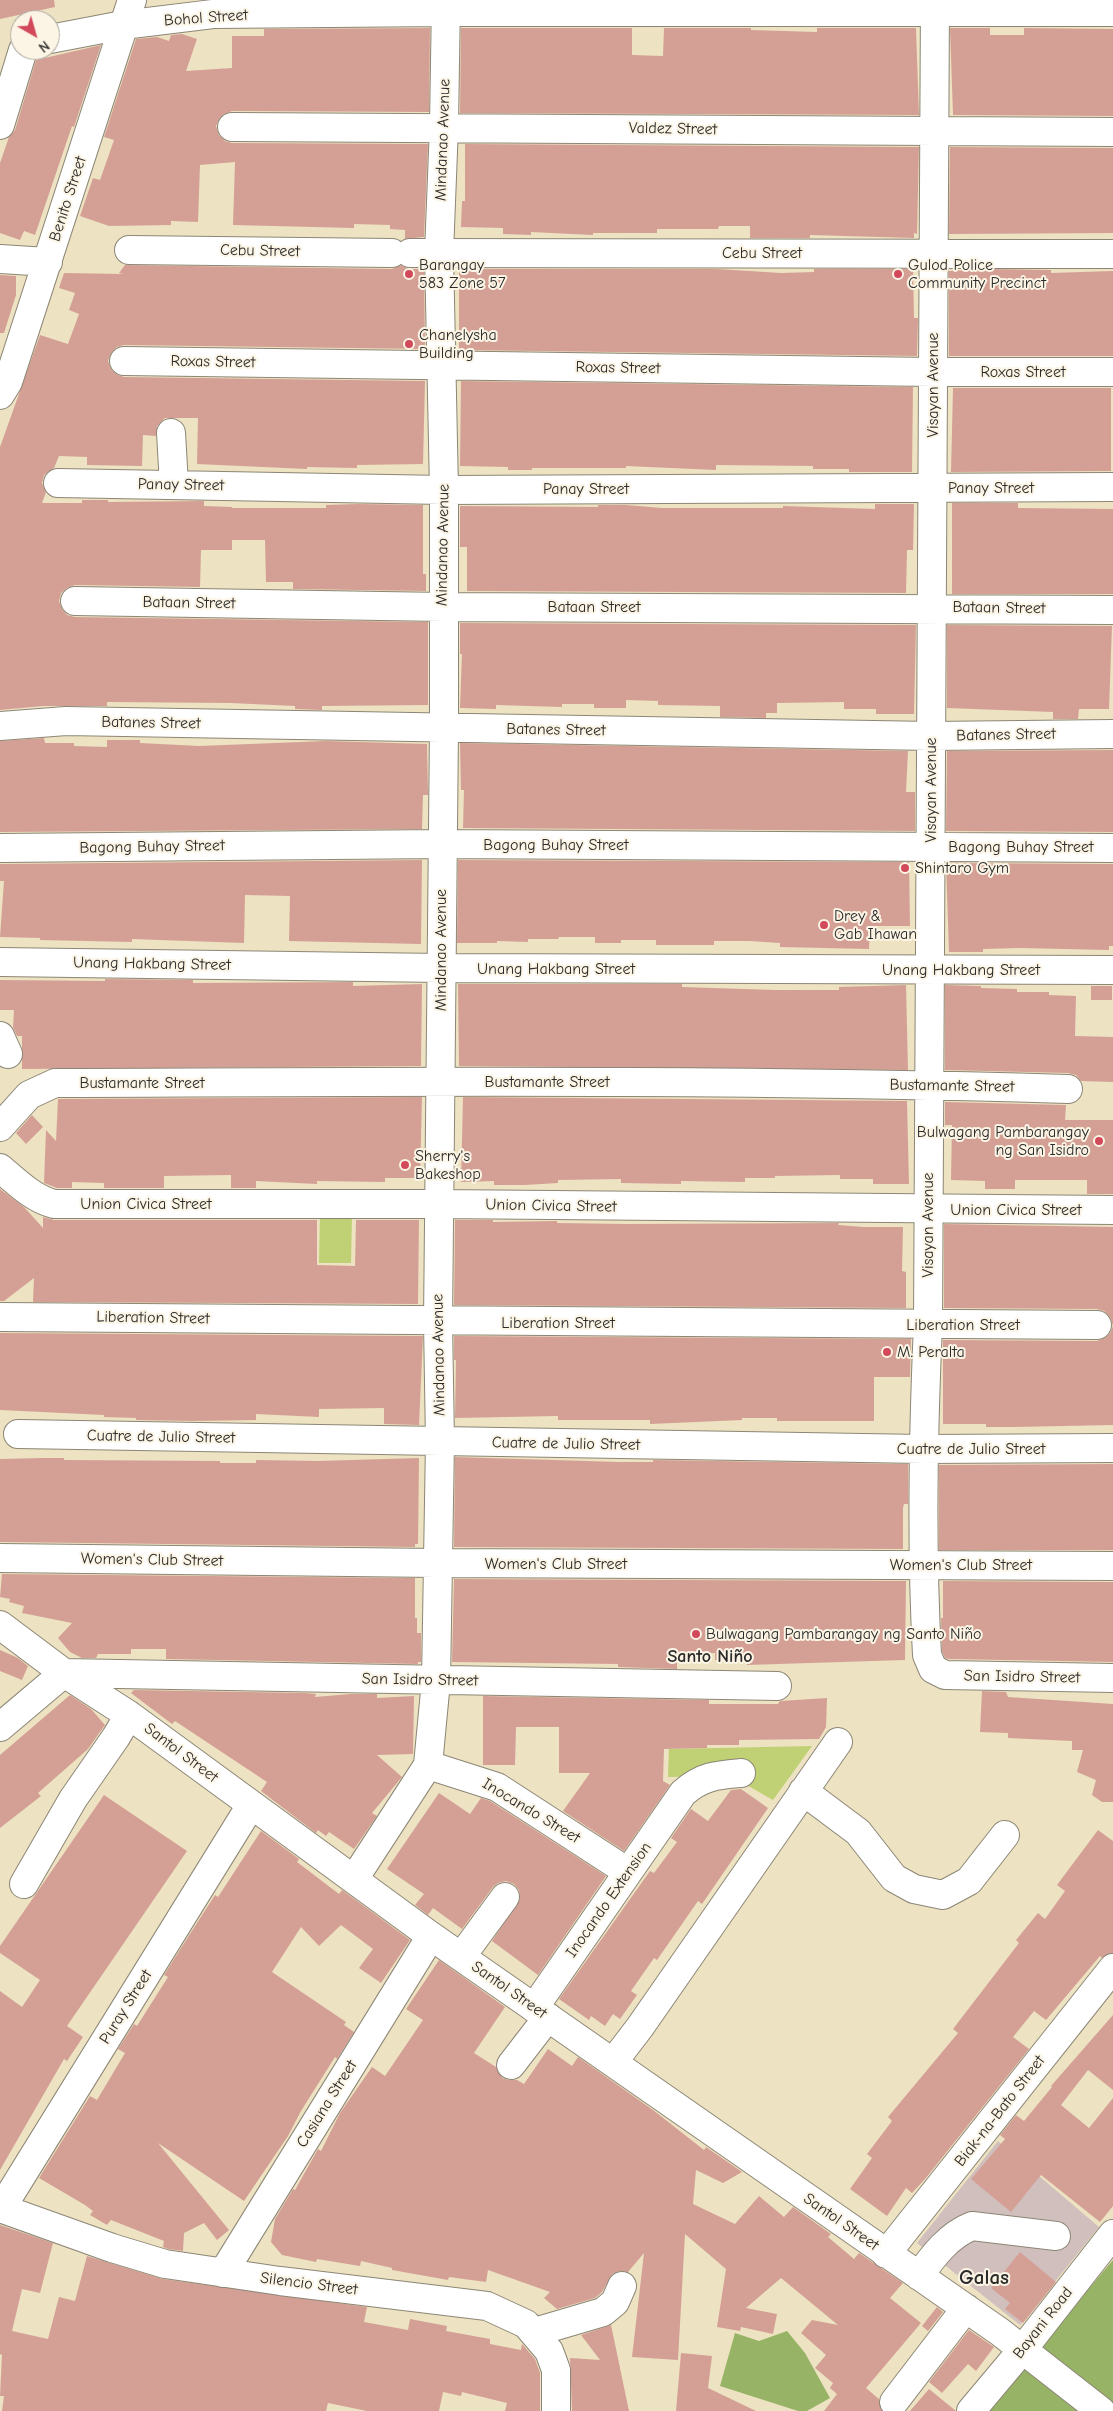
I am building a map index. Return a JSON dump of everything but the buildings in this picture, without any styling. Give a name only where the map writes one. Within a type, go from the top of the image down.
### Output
[{"type":"street","name":"Benito Street","points":[[0,395],[8,382],[132,0]]},
{"type":"street","name":"Bohol Street","points":[[60,38],[123,25],[213,14],[445,6],[935,6],[1113,12]]},
{"type":"street","name":"Mindanao Avenue","points":[[354,1879],[428,1765],[436,1681],[440,1442],[438,1322],[444,728],[442,606],[444,490],[439,253],[444,126],[445,6]]},
{"type":"street","name":"Visayan Avenue","points":[[933,1669],[927,1655],[922,1564],[922,1449],[928,1325],[935,6]]},
{"type":"street","points":[[0,125],[21,60]]},
{"type":"street","name":"Valdez Street","points":[[232,127],[444,126],[1113,132]]},
{"type":"street","name":"Cebu Street","points":[[129,250],[401,253],[934,252],[1113,254]]},
{"type":"street","points":[[0,259],[48,262]]},
{"type":"street","name":"Roxas Street","points":[[124,361],[933,372],[1113,372]]},
{"type":"street","points":[[171,433],[174,485]]},
{"type":"street","name":"Panay Street","points":[[58,483],[444,490],[1113,487]]},
{"type":"street","name":"Bataan Street","points":[[75,601],[442,606],[1113,610]]},
{"type":"street","name":"Batanes Street","points":[[0,726],[66,721],[931,736],[1113,734]]},
{"type":"street","name":"Bagong Buhay Street","points":[[0,848],[442,844],[1113,848]]},
{"type":"street","name":"Unang Hakbang Street","points":[[0,962],[441,968],[930,971],[1113,970]]},
{"type":"street","name":"Bustamante Street","points":[[0,1127],[29,1095],[55,1083],[440,1082],[929,1085],[1068,1089]]},
{"type":"street","name":"Union Civica Street","points":[[0,1168],[30,1193],[42,1201],[54,1204],[439,1204],[1113,1210]]},
{"type":"street","name":"Liberation Street","points":[[9,1317],[438,1322],[1087,1325]]},
{"type":"street","name":"Cuatre de Julio Street","points":[[18,1434],[922,1449],[1113,1448]]},
{"type":"street","name":"Women's Club Street","points":[[0,1558],[437,1564],[1113,1566]]},
{"type":"street","name":"Santol Street","points":[[0,1625],[64,1673],[129,1715],[431,1936],[614,2061],[886,2254],[966,2308],[1023,2349],[1101,2411]]},
{"type":"street","name":"San Isidro Street","points":[[933,1669],[945,1675],[959,1676],[1113,1678]]},
{"type":"street","points":[[0,1727],[64,1673]]},
{"type":"street","name":"San Isidro Street","points":[[64,1673],[777,1686]]},
{"type":"street","points":[[24,1884],[73,1799],[129,1715]]},
{"type":"street","points":[[614,2061],[640,2027],[838,1742]]},
{"type":"street","name":"Inocando Street","points":[[428,1765],[477,1779],[497,1787],[628,1872]]},
{"type":"street","name":"Inocando Extension","points":[[511,2065],[541,2012],[628,1872],[683,1793],[696,1782],[715,1776],[741,1773]]},
{"type":"street","points":[[803,1791],[858,1832],[894,1878],[914,1889],[943,1895],[969,1881],[1005,1835]]},
{"type":"street","name":"Puray Street","points":[[0,2208],[251,1805]]},
{"type":"street","points":[[461,1957],[505,1897]]},
{"type":"street","name":"Casiana Street","points":[[223,2273],[431,1936]]},
{"type":"street","name":"Biak-na-Bato Street","points":[[886,2254],[1113,1968]]},
{"type":"street","name":"Silencio Street","points":[[0,2208],[112,2248],[165,2264],[487,2306],[526,2324],[535,2332],[549,2351],[556,2370],[556,2411]]},
{"type":"street","points":[[919,2276],[944,2246],[960,2231],[972,2226],[1056,2236]]},
{"type":"street","name":"Bayani Road","points":[[971,2411],[1023,2349],[1113,2234]]},
{"type":"street","points":[[535,2332],[603,2312],[615,2302],[622,2286]]},
{"type":"street","points":[[894,2402],[966,2308]]},
{"type":"shaded area","points":[[998,2141],[1099,2227],[1020,2325],[917,2243]]},
{"type":"green space","points":[[320,1215],[352,1216],[351,1263],[319,1263]]},
{"type":"green space","points":[[812,1746],[773,1800],[731,1776],[668,1777],[669,1749]]},
{"type":"green space","points":[[1113,2260],[1113,2411],[985,2411]]},
{"type":"green space","points":[[787,2331],[805,2353],[830,2398],[807,2411],[798,2411],[720,2386],[735,2333],[759,2341]]},
{"type":"place","name":"Barangay 583 Zone 57","points":[[409,274]]},
{"type":"place","name":"Gulod Police Community Precinct","points":[[898,274]]},
{"type":"place","name":"Chanelysha Building","points":[[409,344]]},
{"type":"place","name":"Shintaro Gym","points":[[905,868]]},
{"type":"place","name":"Drey & Gab Ihawan","points":[[824,925]]},
{"type":"place","name":"Bulwagang Pambarangay ng San Isidro","points":[[1099,1141]]},
{"type":"place","name":"Sherry's Bakeshop","points":[[405,1165]]},
{"type":"place","name":"M. Peralta","points":[[887,1352]]},
{"type":"place","name":"Bulwagang Pambarangay ng Santo Niño","points":[[696,1634]]},
{"type":"district","name":"Santo Niño","points":[[710,1657]]},
{"type":"district","name":"Galas","points":[[984,2278]]}]
